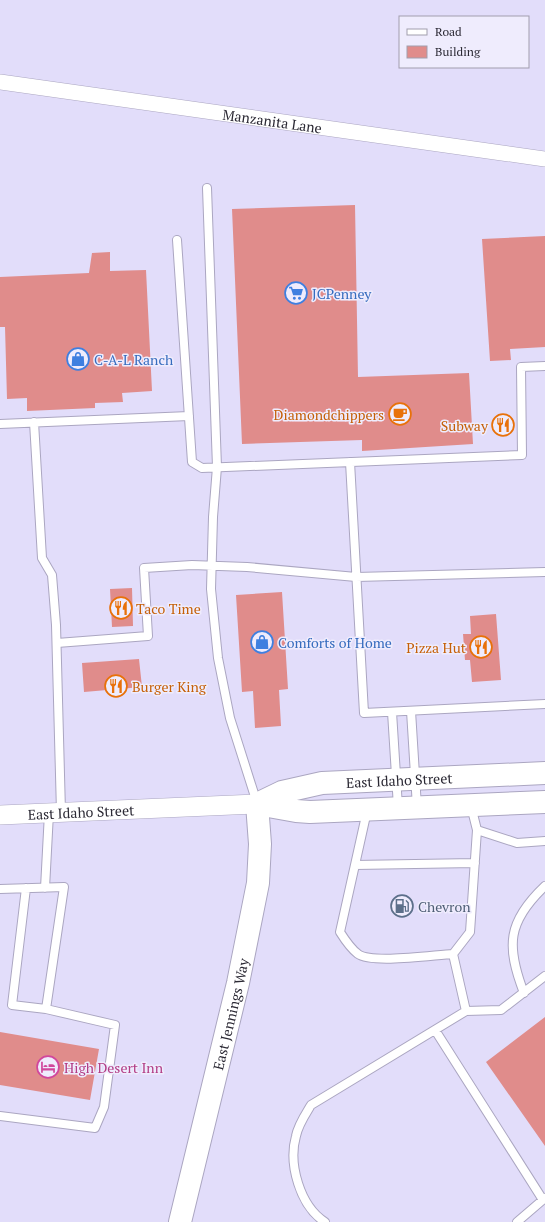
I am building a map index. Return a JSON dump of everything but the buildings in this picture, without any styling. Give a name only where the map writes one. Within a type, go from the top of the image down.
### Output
[{"type":"main road","name":"East Idaho Street","points":[[257,804],[282,792],[322,782],[545,773]]},
{"type":"main road","name":"East Idaho Street","points":[[257,804],[296,812],[545,802]]},
{"type":"main road","name":"East Jennings Way","points":[[180,1222],[238,983],[256,890],[260,844],[257,804]]},
{"type":"street","name":"Manzanita Lane","points":[[0,82],[545,159]]},
{"type":"street","name":"East Idaho Street","points":[[0,814],[257,804]]},
{"type":"lane","points":[[207,188],[217,467],[213,517],[211,589],[218,658],[236,739],[257,804]]},
{"type":"lane","points":[[177,240],[192,462],[202,468],[522,455],[521,367],[545,366]]},
{"type":"lane","points":[[0,424],[189,416]]},
{"type":"lane","points":[[34,422],[42,558],[52,575],[57,643],[55,812],[45,888]]},
{"type":"lane","points":[[350,462],[364,714],[545,704]]},
{"type":"lane","points":[[57,643],[148,636],[144,568],[212,565],[356,577],[545,572]]},
{"type":"lane","points":[[408,808],[406,779],[411,711]]},
{"type":"lane","points":[[392,712],[406,779],[408,808]]},
{"type":"lane","points":[[367,810],[340,932],[349,946],[359,955],[377,960],[453,954],[470,932],[477,830],[470,805]]},
{"type":"lane","points":[[477,830],[517,843],[545,841]]},
{"type":"lane","points":[[355,865],[475,863]]},
{"type":"lane","points":[[524,993],[514,959],[512,939],[526,906],[545,886]]},
{"type":"lane","points":[[0,889],[64,887],[46,1009]]},
{"type":"lane","points":[[0,1116],[96,1128],[104,1107],[115,1025],[46,1009],[12,1005],[26,888]]},
{"type":"lane","points":[[453,954],[466,1011]]},
{"type":"lane","points":[[325,1222],[304,1200],[296,1173],[295,1136],[302,1119],[311,1105],[466,1011],[501,1010],[545,976]]},
{"type":"lane","points":[[435,1030],[544,1199],[516,1222]]},
{"type":"place","name":"JCPenney","points":[[296,293]]},
{"type":"place","name":"C-A-L Ranch","points":[[78,359]]},
{"type":"place","name":"Diamondchippers","points":[[400,414]]},
{"type":"place","name":"Subway","points":[[503,425]]},
{"type":"place","name":"Taco Time","points":[[121,608]]},
{"type":"place","name":"Comforts of Home","points":[[262,642]]},
{"type":"place","name":"Pizza Hut","points":[[481,647]]},
{"type":"place","name":"Burger King","points":[[116,686]]},
{"type":"place","name":"Chevron","points":[[402,906]]},
{"type":"place","name":"High Desert Inn","points":[[48,1067]]}]
